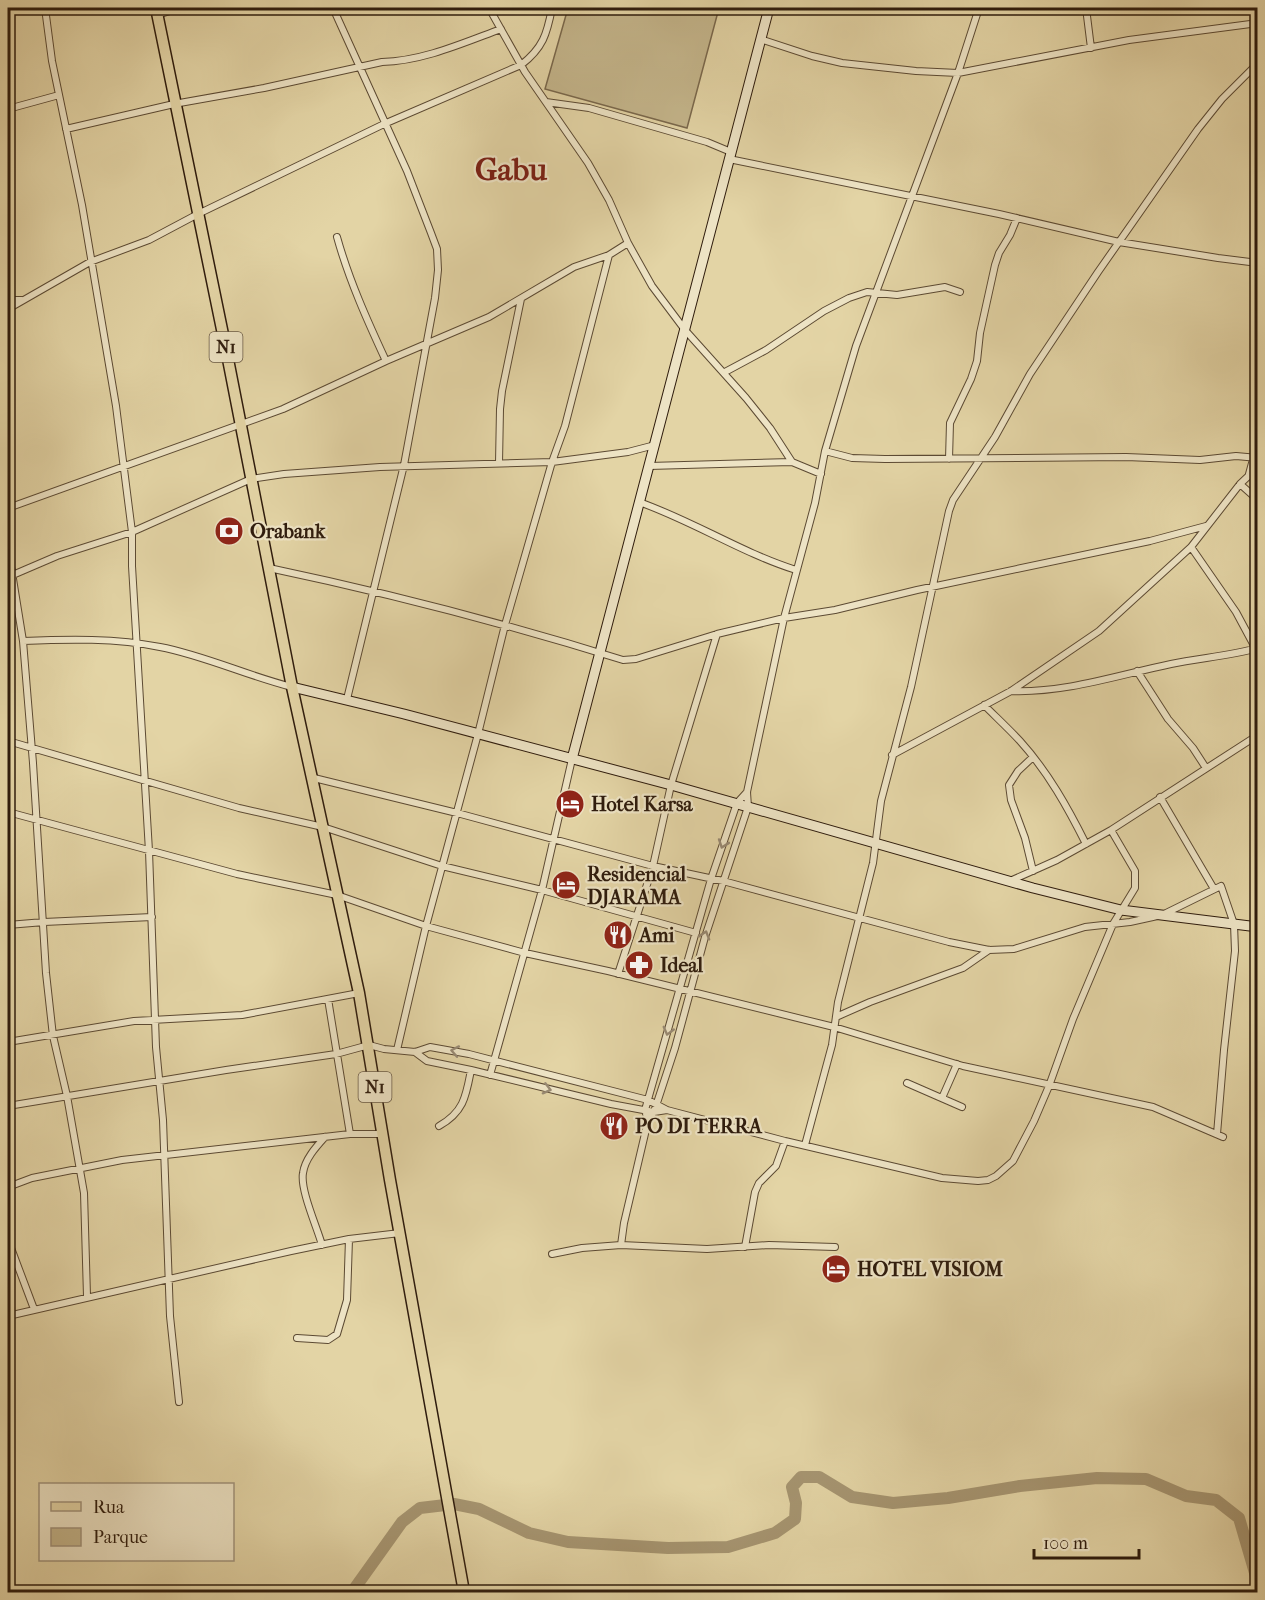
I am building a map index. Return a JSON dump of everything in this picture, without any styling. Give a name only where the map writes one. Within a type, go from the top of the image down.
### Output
[{"type":"main road","points":[[572,759],[769,8]]},
{"type":"main road","name":"N1","points":[[156,11],[292,687],[314,778],[359,993],[464,1593]]},
{"type":"main road","points":[[292,687],[347,699],[671,785],[1121,910],[1257,927]]},
{"type":"street","points":[[45,8],[52,61],[82,205],[114,397],[132,532],[152,917],[154,1019],[160,1081],[170,1279],[171,1338],[179,1402]]},
{"type":"street","points":[[156,11],[180,8]]},
{"type":"street","points":[[333,8],[407,171],[437,249],[438,270],[404,465],[347,699]]},
{"type":"street","points":[[489,8],[521,65],[598,182],[652,286],[685,330],[724,372],[770,428],[792,462]]},
{"type":"street","points":[[8,309],[90,262],[149,240],[384,124],[521,65],[534,56],[543,41],[552,8]]},
{"type":"street","points":[[621,1245],[648,1121],[654,1112],[675,1048],[705,937],[748,807],[747,792],[784,618],[825,451],[856,346],[958,73],[979,8]]},
{"type":"street","points":[[1086,8],[1091,48]]},
{"type":"street","points":[[760,39],[842,63],[958,73],[1129,40],[1257,23]]},
{"type":"street","points":[[66,129],[174,104],[264,88],[382,62],[395,62],[428,55],[501,29]]},
{"type":"street","points":[[805,1145],[832,1045],[858,919],[873,863],[881,801],[953,500],[1030,374],[1119,242],[1198,129],[1222,99],[1257,63]]},
{"type":"street","points":[[8,109],[59,95]]},
{"type":"street","points":[[546,102],[589,108],[707,142],[730,156],[910,197],[1017,218],[1119,242],[1257,262]]},
{"type":"street","points":[[949,459],[950,423],[977,361],[995,265],[1017,218]]},
{"type":"street","points":[[337,237],[353,287],[386,361]]},
{"type":"street","points":[[8,508],[283,409],[386,361],[489,317],[574,267],[609,255],[628,243]]},
{"type":"street","points":[[397,1050],[426,926],[505,625],[552,462],[565,426],[609,255]]},
{"type":"street","points":[[724,372],[766,350],[824,311],[849,298],[867,292],[897,295],[945,287],[960,292]]},
{"type":"street","points":[[499,463],[502,391],[521,299]]},
{"type":"street","points":[[8,300],[23,300]]},
{"type":"street","points":[[1249,475],[1257,441]]},
{"type":"street","points":[[10,576],[57,556],[132,532],[251,479],[284,474],[404,465],[448,466],[552,462],[628,452],[655,445]]},
{"type":"street","points":[[825,451],[852,458],[870,459],[1126,457],[1200,460],[1255,457]]},
{"type":"street","points":[[649,466],[792,462],[821,474]]},
{"type":"street","points":[[892,754],[1011,691],[1099,631],[1191,547],[1240,484],[1257,467]]},
{"type":"street","points":[[1240,484],[1257,501]]},
{"type":"street","points":[[639,502],[670,513],[712,534],[796,570]]},
{"type":"street","points":[[268,568],[334,581],[505,625],[623,660],[636,659],[717,634],[784,618],[835,610],[1150,541],[1206,526]]},
{"type":"street","points":[[1011,691],[1031,692],[1072,686],[1172,663],[1257,650],[1236,612],[1191,547]]},
{"type":"street","points":[[8,548],[10,576],[23,641],[44,922],[45,973],[53,1036],[67,1096],[86,1211],[87,1296]]},
{"type":"street","points":[[618,974],[653,866],[671,785],[717,634]]},
{"type":"street","points":[[23,641],[55,639],[138,643],[163,647],[292,687]]},
{"type":"street","points":[[1137,672],[1168,719],[1193,748],[1206,768]]},
{"type":"street","points":[[984,705],[1022,743],[1062,798],[1086,844]]},
{"type":"street","points":[[1010,881],[1111,830],[1257,735]]},
{"type":"street","points":[[8,741],[144,781],[265,814],[323,827],[442,866],[542,890],[696,933]]},
{"type":"street","points":[[1033,758],[1018,771],[1009,785],[1011,800],[1025,838],[1033,871]]},
{"type":"street","points":[[490,1075],[542,890],[572,759]]},
{"type":"street","points":[[8,812],[248,876],[337,895],[426,926],[834,1027],[957,1064],[1153,1107],[1220,1135],[1224,1050],[1235,951],[1234,924],[1221,886],[1162,915],[1077,929],[1014,949],[989,950],[858,919],[723,881],[653,866],[457,813],[314,778]]},
{"type":"street","points":[[648,1121],[645,1110],[711,879],[737,803],[747,792]]},
{"type":"street","points":[[1160,797],[1214,889]]},
{"type":"street","points":[[8,1106],[336,1054],[369,1045],[415,1052],[430,1047],[648,1100],[668,1110],[785,1141],[942,1178],[962,1181],[988,1180],[1005,1169],[1019,1152],[1049,1086],[1073,1019],[1113,924],[1135,888],[1135,871],[1111,830]]},
{"type":"street","points":[[8,925],[152,917]]},
{"type":"street","points":[[836,1017],[963,968],[989,950]]},
{"type":"street","points":[[8,1042],[154,1019],[242,1015],[359,993]]},
{"type":"street","points":[[328,999],[350,1134]]},
{"type":"street","points":[[415,1052],[427,1061],[611,1104],[654,1112],[668,1110]]},
{"type":"street","points":[[942,1098],[957,1064]]},
{"type":"street","points":[[439,1126],[453,1118],[459,1110],[467,1090],[471,1070]]},
{"type":"street","points":[[907,1083],[962,1107]]},
{"type":"street","points":[[8,1187],[32,1178],[122,1160],[350,1134],[382,1134]]},
{"type":"street","points":[[322,1245],[306,1196],[303,1173],[310,1155],[325,1137]]},
{"type":"street","points":[[745,1247],[755,1192],[759,1183],[776,1166],[785,1141]]},
{"type":"street","points":[[8,1316],[87,1296],[349,1239],[400,1233]]},
{"type":"street","points":[[297,1338],[328,1340],[337,1334],[347,1300],[349,1239]]},
{"type":"street","points":[[8,1240],[34,1310]]},
{"type":"street","points":[[552,1254],[582,1248],[621,1245],[707,1249],[769,1245],[835,1247]]},
{"type":"green space","points":[[568,8],[719,8],[687,128],[545,89]]},
{"type":"waterway","points":[[352,1592],[402,1522],[420,1508],[454,1504],[479,1509],[529,1533],[568,1542],[668,1548],[728,1547],[775,1533],[795,1519],[796,1503],[792,1487],[801,1477],[819,1477],[852,1497],[893,1503],[1097,1478],[1146,1479],[1186,1496],[1216,1500],[1239,1518],[1258,1583]]},
{"type":"place","name":"Orabank","points":[[229,531]]},
{"type":"place","name":"Hotel Karsa","points":[[570,804]]},
{"type":"place","name":"Residencial DJARAMA","points":[[566,885]]},
{"type":"place","name":"Ami","points":[[618,935]]},
{"type":"place","name":"Ideal","points":[[639,965]]},
{"type":"place","name":"PO DI TERRA","points":[[614,1126]]},
{"type":"place","name":"HOTEL VISIOM","points":[[836,1269]]},
{"type":"district","name":"Gabu","points":[[511,169]]}]
